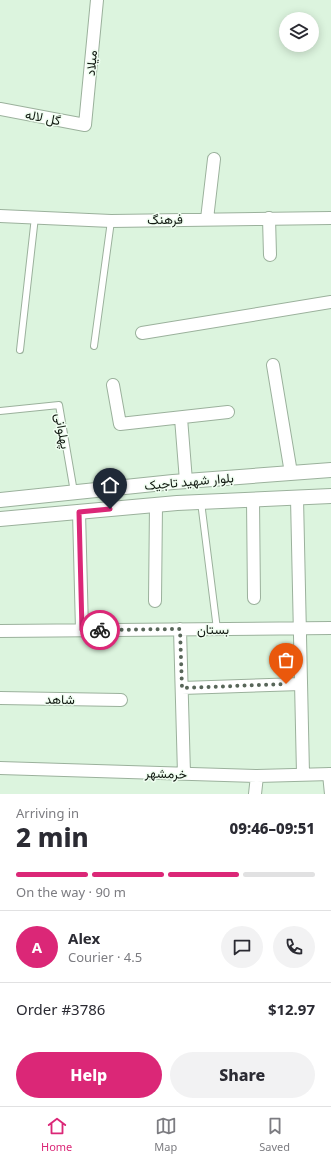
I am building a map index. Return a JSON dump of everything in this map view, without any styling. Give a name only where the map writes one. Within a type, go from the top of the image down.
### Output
[{"type":"street","name":"میلاد","points":[[85,125],[97,0]]},
{"type":"street","name":"گل لاله","points":[[0,109],[85,125]]},
{"type":"street","points":[[207,219],[214,159]]},
{"type":"street","name":"فرهنگ","points":[[0,216],[111,221],[331,218]]},
{"type":"street","points":[[268,218],[270,255]]},
{"type":"street","points":[[142,333],[331,302]]},
{"type":"street","points":[[273,365],[291,473]]},
{"type":"street","points":[[113,385],[120,424],[228,412]]},
{"type":"street","points":[[181,418],[186,481]]},
{"type":"street","name":"بلوار شهید تاجیک","points":[[0,500],[186,481],[331,470]]},
{"type":"street","name":"بلوار شهید تاجیک","points":[[0,519],[156,505],[331,496]]},
{"type":"street","points":[[297,498],[303,774]]},
{"type":"street","points":[[253,500],[254,598]]},
{"type":"street","points":[[155,601],[156,505]]},
{"type":"street","points":[[79,512],[82,630]]},
{"type":"street","name":"بستان","points":[[0,631],[331,628]]},
{"type":"street","points":[[180,629],[184,774]]},
{"type":"street","points":[[182,688],[301,684]]},
{"type":"street","name":"شاهد","points":[[0,698],[121,700]]},
{"type":"street","name":"خرمشهر","points":[[0,768],[256,776],[330,774]]},
{"type":"street","points":[[330,774],[331,794]]},
{"type":"street","points":[[255,794],[256,776]]},
{"type":"lane","points":[[20,350],[35,217]]},
{"type":"lane","points":[[94,346],[111,221]]},
{"type":"lane","name":"پهلوانی","points":[[0,411],[59,405],[74,492]]},
{"type":"lane","points":[[201,502],[217,629]]},
{"type":"way so far","points":[[100,630],[180,629],[182,688],[286,684]]},
{"type":"route","points":[[100,630],[82,630],[79,512],[110,509]]}]
